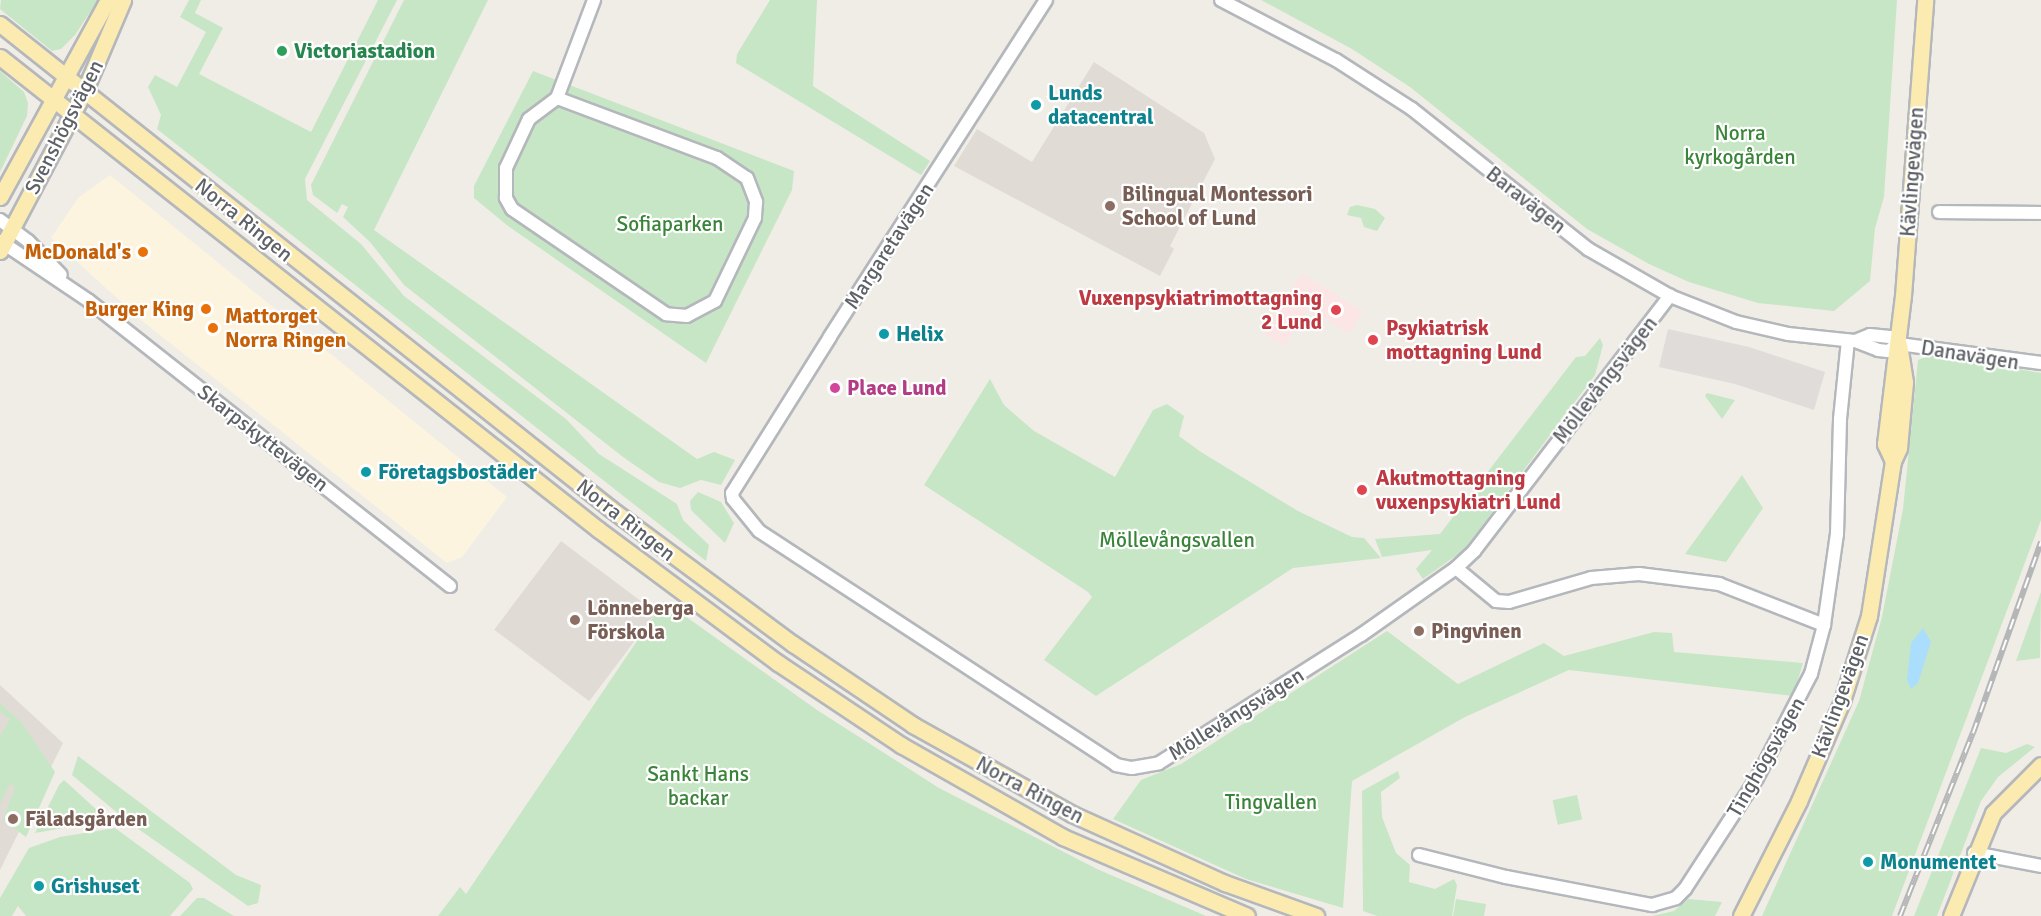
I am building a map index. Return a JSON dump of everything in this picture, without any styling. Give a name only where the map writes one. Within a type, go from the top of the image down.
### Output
[{"type":"main road","name":"Svenshögsvägen","points":[[0,197],[51,99],[108,0]]},
{"type":"main road","name":"Svenshögsvägen","points":[[2,245],[6,224],[84,92],[123,0]]},
{"type":"main road","name":"Kävlingevägen","points":[[1741,916],[1799,801],[1857,659],[1879,560],[1893,461],[1885,444],[1890,380],[1899,344],[1924,0]]},
{"type":"main road","name":"Norra Ringen","points":[[0,24],[620,516],[867,694],[985,767],[1092,824],[1225,883],[1316,916]]},
{"type":"main road","name":"Norra Ringen","points":[[0,57],[599,530],[778,663],[901,745],[1063,837],[1247,916]]},
{"type":"main road","points":[[1951,916],[1974,853],[1993,813],[2041,765]]},
{"type":"street","points":[[557,98],[717,158],[747,178],[756,202],[755,218],[715,301],[687,316],[666,314],[512,209],[506,198],[506,168],[529,119],[557,98],[594,0]]},
{"type":"street","name":"Margaretavägen","points":[[732,493],[1046,0]]},
{"type":"street","name":"Baravägen","points":[[1221,0],[1336,60],[1402,103],[1588,249],[1670,296],[1736,322],[1788,334],[1852,340],[1870,334],[1890,337],[1899,344]]},
{"type":"street","points":[[1939,212],[2041,213]]},
{"type":"street","name":"Skarpskyttevägen","points":[[6,224],[76,291],[450,586]]},
{"type":"street","name":"Skarpskyttevägen","points":[[2,245],[76,291]]},
{"type":"street","name":"Möllevångsvägen","points":[[732,493],[737,508],[759,531],[1070,738],[1124,768],[1159,763],[1361,635],[1456,568],[1474,551],[1670,296]]},
{"type":"street","name":"Tinghögsvägen","points":[[1419,855],[1623,901],[1652,905],[1676,898],[1685,889],[1757,778],[1798,705],[1811,674],[1824,625],[1837,534],[1840,419],[1852,340]]},
{"type":"street","name":"Danavägen","points":[[1899,344],[2041,363]]},
{"type":"street","points":[[1456,568],[1496,601],[1509,602],[1591,578],[1660,575],[1719,584],[1824,625]]},
{"type":"street","points":[[1974,853],[2041,866]]},
{"type":"shaded area","name":"Bilingual Montessori School of Lund","points":[[1094,62],[1204,133],[1215,159],[1170,246],[1174,249],[1160,276],[954,166],[977,129],[1032,162]]},
{"type":"shaded area","points":[[110,175],[507,497],[462,557],[447,563],[140,319],[51,238],[79,197]]},
{"type":"shaded area","name":"Vuxenpsykiatrimottagning 2 Lund","points":[[1302,273],[1363,312],[1349,334],[1309,309],[1284,346],[1263,333]]},
{"type":"shaded area","points":[[1668,329],[1749,347],[1825,372],[1814,410],[1735,384],[1659,367]]},
{"type":"shaded area","name":"Lönneberga Förskola","points":[[561,541],[656,613],[589,701],[494,630]]},
{"type":"shaded area","name":"Fäladsgården","points":[[0,685],[63,743],[0,870]]},
{"type":"green space","points":[[1,0],[98,0],[75,35],[61,49],[52,51],[0,9]]},
{"type":"green space","points":[[189,0],[201,0],[195,13],[223,28],[199,74],[311,132],[378,0],[397,0],[305,179],[307,200],[361,244],[404,296],[566,419],[599,454],[677,504],[683,520],[709,545],[706,561],[157,129],[161,115],[148,87],[155,75],[177,87],[206,32],[180,17]]},
{"type":"green space","points":[[404,0],[488,0],[374,230],[697,459],[714,452],[735,460],[721,485],[701,480],[680,488],[659,482],[623,457],[404,285],[370,242],[343,217],[348,207],[342,204],[337,213],[313,195],[311,185]]},
{"type":"green space","points":[[770,0],[817,0],[813,86],[930,161],[921,175],[736,63],[737,54]]},
{"type":"green space","name":"Norra kyrkogården","points":[[1261,0],[1897,0],[1884,197],[1875,228],[1870,281],[1834,311],[1758,303],[1689,282],[1649,264],[1587,229],[1410,87],[1352,49]]},
{"type":"green space","points":[[0,71],[24,92],[28,103],[27,116],[0,172]]},
{"type":"green space","name":"Sofiaparken","points":[[533,71],[794,171],[792,190],[706,363],[508,226],[474,198],[474,186]]},
{"type":"green space","points":[[1357,205],[1375,209],[1385,218],[1377,231],[1364,227],[1361,218],[1347,215],[1350,207]]},
{"type":"green space","points":[[1600,338],[1603,345],[1595,375],[1464,550],[1423,579],[1416,569],[1432,550],[1382,557],[1375,539],[1440,534],[1576,357],[1585,356]]},
{"type":"green space","points":[[1934,354],[2041,373],[2041,520],[1892,916],[1762,916],[1859,701],[1882,617],[1903,509],[1918,360]]},
{"type":"green space","name":"Möllevångsvallen","points":[[990,379],[1004,405],[1034,431],[1115,477],[1153,410],[1167,404],[1184,416],[1179,436],[1201,452],[1298,511],[1352,537],[1364,538],[1381,558],[1293,568],[1096,696],[1044,660],[1092,597],[1088,592],[924,485]]},
{"type":"green space","points":[[1707,393],[1735,400],[1722,419],[1705,396]]},
{"type":"green space","points":[[1742,475],[1763,508],[1726,562],[1685,554]]},
{"type":"green space","points":[[698,492],[721,502],[734,523],[725,543],[691,510],[690,501]]},
{"type":"green space","points":[[2041,592],[2040,658],[2016,661],[2030,622]]},
{"type":"green space","name":"Sankt Hans backar","points":[[664,601],[817,710],[939,788],[1097,869],[1206,916],[438,916],[460,887],[466,894]]},
{"type":"green space","name":"Tingvallen","points":[[1387,631],[1458,684],[1544,643],[1564,656],[1654,632],[1672,633],[1674,652],[1803,663],[1793,696],[1569,670],[1465,717],[1352,781],[1343,908],[1246,879],[1113,819],[1141,780],[1181,764]]},
{"type":"green space","name":"Fäladsgården","points":[[0,703],[22,723],[55,772],[26,837],[3,820],[15,787],[10,784],[0,804],[0,736],[10,719],[0,712]]},
{"type":"green space","points":[[2027,744],[2035,747],[1998,777],[1981,801],[1937,916],[1914,916],[1981,748],[2006,753]]},
{"type":"green space","points":[[78,756],[236,875],[261,885],[258,903],[248,906],[127,821],[72,775]]},
{"type":"green space","points":[[1398,771],[1400,778],[1381,792],[1382,817],[1396,853],[1410,865],[1409,882],[1435,889],[1454,879],[1457,885],[1452,916],[1377,916],[1363,911],[1362,791]]},
{"type":"green space","points":[[64,780],[108,820],[35,833],[59,785]]},
{"type":"green space","points":[[1577,795],[1582,819],[1558,825],[1553,800]]},
{"type":"green space","points":[[115,828],[190,883],[193,889],[170,916],[26,916],[18,906],[12,916],[0,916],[0,898],[29,848],[60,837]]},
{"type":"green space","points":[[197,898],[204,898],[234,916],[180,916]]},
{"type":"green space","points":[[1456,899],[1486,904],[1484,916],[1453,916]]},
{"type":"green space","points":[[1688,899],[1722,902],[1715,916],[1652,916],[1674,911]]},
{"type":"water","points":[[1923,628],[1931,642],[1918,683],[1911,689],[1907,680],[1911,643]]},
{"type":"railway","points":[[1900,916],[1973,733],[2041,542]]},
{"type":"place","name":"Victoriastadion","points":[[282,51]]},
{"type":"place","name":"Lunds datacentral","points":[[1036,105]]},
{"type":"place","name":"Bilingual Montessori School of Lund","points":[[1110,206]]},
{"type":"place","name":"McDonald's","points":[[143,252]]},
{"type":"place","name":"Burger King","points":[[206,309]]},
{"type":"place","name":"Vuxenpsykiatrimottagning 2 Lund","points":[[1336,310]]},
{"type":"place","name":"Mattorget Norra Ringen","points":[[213,328]]},
{"type":"place","name":"Helix","points":[[884,334]]},
{"type":"place","name":"Psykiatrisk mottagning Lund","points":[[1373,340]]},
{"type":"place","name":"Place Lund","points":[[835,388]]},
{"type":"place","name":"Företagsbostäder","points":[[366,472]]},
{"type":"place","name":"Akutmottagning vuxenpsykiatri Lund","points":[[1362,490]]},
{"type":"place","name":"Lönneberga Förskola","points":[[575,620]]},
{"type":"place","name":"Pingvinen","points":[[1419,631]]},
{"type":"place","name":"Fäladsgården","points":[[13,819]]},
{"type":"place","name":"Monumentet","points":[[1868,862]]},
{"type":"place","name":"Grishuset","points":[[39,886]]}]
